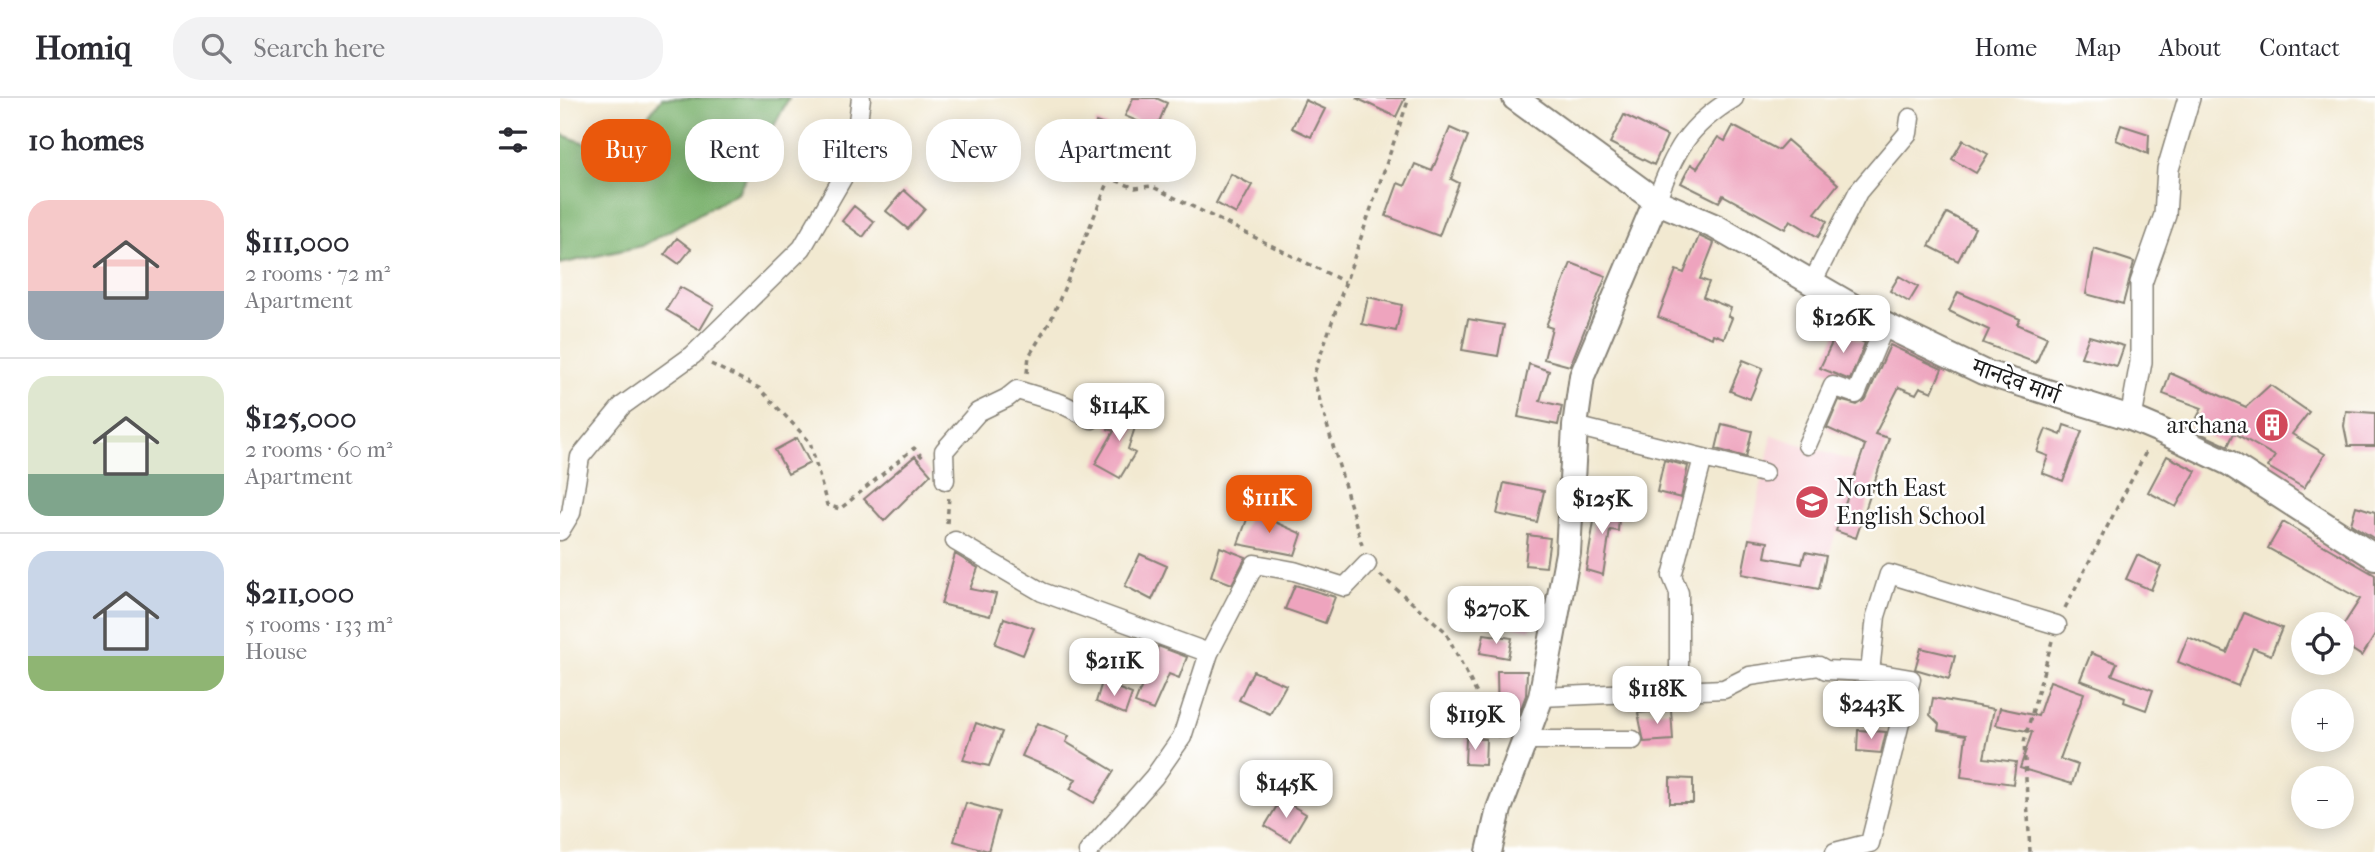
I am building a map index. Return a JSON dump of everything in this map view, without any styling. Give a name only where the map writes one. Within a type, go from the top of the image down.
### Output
[{"type":"main road","name":"मानदेव मार्ग","points":[[1515,98],[1656,201],[1716,227],[1885,326],[1983,372],[2130,418],[2229,464],[2375,557]]},
{"type":"main road","points":[[1489,852],[1499,809],[1541,696],[1568,553],[1582,376],[1656,201]]},
{"type":"street","points":[[560,531],[571,513],[580,457],[622,406],[693,355],[802,248],[853,160],[861,98]]},
{"type":"street","points":[[1656,201],[1671,163],[1691,128],[1734,98]]},
{"type":"street","points":[[2130,418],[2141,362],[2141,282],[2165,215],[2168,169],[2189,98]]},
{"type":"street","points":[[1812,283],[1858,192],[1908,133],[1910,118]]},
{"type":"street","points":[[1807,445],[1833,386],[1856,394],[1885,326]]},
{"type":"street","points":[[945,480],[944,451],[978,412],[1017,390],[1060,402],[1092,419]]},
{"type":"street","points":[[1576,426],[1763,473]]},
{"type":"street","points":[[1679,692],[1679,593],[1672,576],[1703,458]]},
{"type":"street","points":[[955,541],[1042,592],[1209,653]]},
{"type":"street","points":[[1088,852],[1154,776],[1182,737],[1209,653],[1255,564],[1294,571],[1345,587],[1367,564]]},
{"type":"street","points":[[1870,672],[1876,616],[1889,574],[2057,625]]},
{"type":"street","points":[[1541,696],[1724,689],[1750,676],[1819,666],[1826,670],[1870,672],[1911,679],[1870,843],[1835,852]]},
{"type":"street","points":[[1522,747],[1633,740]]},
{"type":"path","points":[[1409,98],[1313,377],[1367,564],[1445,631],[1502,742],[1522,747]]},
{"type":"path","points":[[1017,390],[1030,369],[1029,356],[1051,320],[1110,178],[1135,188],[1150,186],[1345,282]]},
{"type":"path","points":[[693,355],[759,388],[810,442],[827,505],[840,509],[914,448],[945,480],[951,504],[947,525],[955,541]]},
{"type":"shaded area","name":"North East English School","points":[[1869,432],[1889,438],[1856,538],[1836,532],[1819,589],[1742,574],[1772,435],[1858,463]]},
{"type":"green space","points":[[662,98],[789,98],[778,119],[685,119],[685,182],[743,182],[738,192],[642,246],[560,264],[560,134],[581,142],[581,182],[671,182],[671,119],[645,119]]},
{"type":"building","points":[[1133,98],[1156,98],[1167,103],[1160,119],[1132,119],[1125,116]]},
{"type":"building","points":[[1356,98],[1405,98],[1396,117]]},
{"type":"building","points":[[1305,100],[1325,109],[1311,137],[1292,128]]},
{"type":"building","points":[[1624,115],[1667,136],[1654,165],[1610,143]]},
{"type":"building","points":[[2121,125],[2149,134],[2148,154],[2116,140]]},
{"type":"building","points":[[1733,126],[1778,150],[1787,140],[1838,184],[1815,213],[1827,221],[1818,237],[1790,220],[1785,229],[1723,195],[1719,202],[1681,183],[1691,164],[1697,168],[1718,137],[1725,141]]},
{"type":"building","points":[[1450,128],[1468,136],[1451,179],[1459,183],[1439,236],[1386,216],[1398,183],[1405,186],[1415,164],[1432,171]]},
{"type":"building","points":[[1963,140],[1988,154],[1976,173],[1952,159]]},
{"type":"building","points":[[1231,174],[1252,185],[1236,214],[1216,203]]},
{"type":"building","points":[[904,190],[925,209],[908,229],[886,211]]},
{"type":"building","points":[[854,206],[874,222],[863,237],[842,221]]},
{"type":"building","points":[[1947,213],[1975,228],[1958,261],[1929,246]]},
{"type":"building","points":[[1699,236],[1714,243],[1700,279],[1709,282],[1703,297],[1731,308],[1728,316],[1732,318],[1724,338],[1713,334],[1712,338],[1658,317],[1676,270],[1684,273]]},
{"type":"building","points":[[677,238],[691,249],[679,264],[665,254]]},
{"type":"building","points":[[2094,249],[2134,262],[2123,304],[2086,294]]},
{"type":"building","points":[[1571,263],[1606,276],[1570,366],[1544,359],[1552,328],[1546,326]]},
{"type":"building","points":[[1899,276],[1918,287],[1909,302],[1890,291]]},
{"type":"building","points":[[680,287],[714,306],[700,330],[666,310]]},
{"type":"building","points":[[1958,292],[2020,319],[2017,324],[2047,337],[2036,363],[1983,343],[1989,330],[1949,311]]},
{"type":"building","points":[[1368,297],[1402,305],[1396,331],[1362,324]]},
{"type":"building","points":[[1468,319],[1504,325],[1498,356],[1462,350]]},
{"type":"building","points":[[1838,330],[1865,343],[1850,380],[1820,368]]},
{"type":"building","points":[[2089,336],[2124,346],[2117,366],[2081,357]]},
{"type":"building","points":[[1890,345],[1942,369],[1932,392],[1920,387],[1916,394],[1899,387],[1875,434],[1889,438],[1856,538],[1836,531],[1865,445],[1827,428],[1839,400],[1857,405],[1866,399]]},
{"type":"building","points":[[1743,360],[1763,368],[1750,399],[1730,391]]},
{"type":"building","points":[[1529,364],[1549,371],[1540,401],[1562,406],[1558,425],[1518,417]]},
{"type":"building","points":[[2170,373],[2246,407],[2270,385],[2309,412],[2292,434],[2325,454],[2304,488],[2268,467],[2275,456],[2234,433],[2228,446],[2191,429],[2202,408],[2163,394]]},
{"type":"building","points":[[1114,408],[1139,415],[1128,449],[1135,453],[1120,478],[1095,464],[1114,431],[1108,429]]},
{"type":"building","points":[[2346,411],[2375,413],[2375,446],[2348,446],[2344,426]]},
{"type":"building","points":[[1722,424],[1752,431],[1746,457],[1716,449]]},
{"type":"building","points":[[2064,425],[2082,431],[2063,481],[2042,473],[2048,456],[2037,452],[2046,429],[2061,435]]},
{"type":"building","points":[[797,438],[810,463],[788,474],[775,450]]},
{"type":"building","points":[[915,456],[931,474],[884,521],[864,499]]},
{"type":"building","points":[[2167,456],[2196,471],[2176,507],[2148,492]]},
{"type":"building","points":[[1664,460],[1688,466],[1681,498],[1657,492]]},
{"type":"building","points":[[1504,483],[1544,491],[1537,522],[1497,514]]},
{"type":"building","points":[[1597,503],[1620,505],[1618,531],[1610,530],[1603,575],[1586,570]]},
{"type":"building","points":[[2356,506],[2375,512],[2375,539],[2351,524]]},
{"type":"building","points":[[1250,511],[1302,534],[1295,555],[1238,544]]},
{"type":"building","points":[[2283,522],[2375,575],[2375,635],[2362,656],[2354,651],[2354,612],[2352,612],[2360,599],[2268,548]]},
{"type":"building","points":[[1528,535],[1550,538],[1546,567],[1525,565]]},
{"type":"building","points":[[1749,539],[1768,542],[1765,557],[1802,564],[1805,552],[1826,556],[1819,589],[1742,574]]},
{"type":"building","points":[[1220,547],[1246,557],[1232,584],[1211,576]]},
{"type":"building","points":[[955,554],[978,568],[970,589],[996,594],[990,616],[941,604]]},
{"type":"building","points":[[1140,554],[1167,566],[1152,600],[1125,586]]},
{"type":"building","points":[[2137,555],[2161,566],[2151,590],[2126,579]]},
{"type":"building","points":[[1295,585],[1335,597],[1325,623],[1285,609]]},
{"type":"building","points":[[1518,602],[1536,606],[1530,630],[1513,626]]},
{"type":"building","points":[[2244,613],[2282,628],[2271,655],[2253,648],[2238,686],[2178,662],[2188,637],[2227,653]]},
{"type":"building","points":[[1004,618],[1034,628],[1023,655],[995,644]]},
{"type":"building","points":[[1484,634],[1512,638],[1508,658],[1480,653]]},
{"type":"building","points":[[1158,646],[1187,657],[1179,678],[1169,674],[1153,710],[1135,703],[1147,673],[1150,674]]},
{"type":"building","points":[[1921,648],[1955,656],[1949,679],[1915,669]]},
{"type":"building","points":[[2091,653],[2117,663],[2112,675],[2153,690],[2146,710],[2124,702],[2125,697],[2080,680]]},
{"type":"building","points":[[1253,671],[1286,685],[1270,714],[1239,700]]},
{"type":"building","points":[[1497,671],[1527,671],[1526,695],[1515,725],[1498,724]]},
{"type":"building","points":[[2050,681],[2084,693],[2060,759],[2078,765],[2072,784],[2020,768],[2032,732],[1996,725],[2000,708],[2038,716]]},
{"type":"building","points":[[1102,682],[1132,694],[1125,714],[1096,702]]},
{"type":"building","points":[[1933,698],[1994,709],[1984,758],[2016,762],[2013,784],[1961,777],[1966,735],[1938,730],[1939,724],[1930,715]]},
{"type":"building","points":[[1671,710],[1673,740],[1644,742],[1638,713]]},
{"type":"building","points":[[976,723],[1002,732],[989,766],[963,760]]},
{"type":"building","points":[[1037,723],[1069,736],[1066,742],[1114,771],[1094,803],[1070,789],[1076,779],[1022,756]]},
{"type":"building","points":[[1858,730],[1886,732],[1881,753],[1857,751]]},
{"type":"building","points":[[1466,738],[1486,739],[1485,765],[1465,764]]},
{"type":"building","points":[[1670,778],[1693,779],[1693,803],[1670,803]]},
{"type":"building","points":[[1281,799],[1306,814],[1290,841],[1265,826]]},
{"type":"building","points":[[966,803],[999,812],[988,851],[954,841]]},
{"type":"place","name":"archana","points":[[2272,425]]},
{"type":"place","name":"North East English School","points":[[1812,502]]}]
